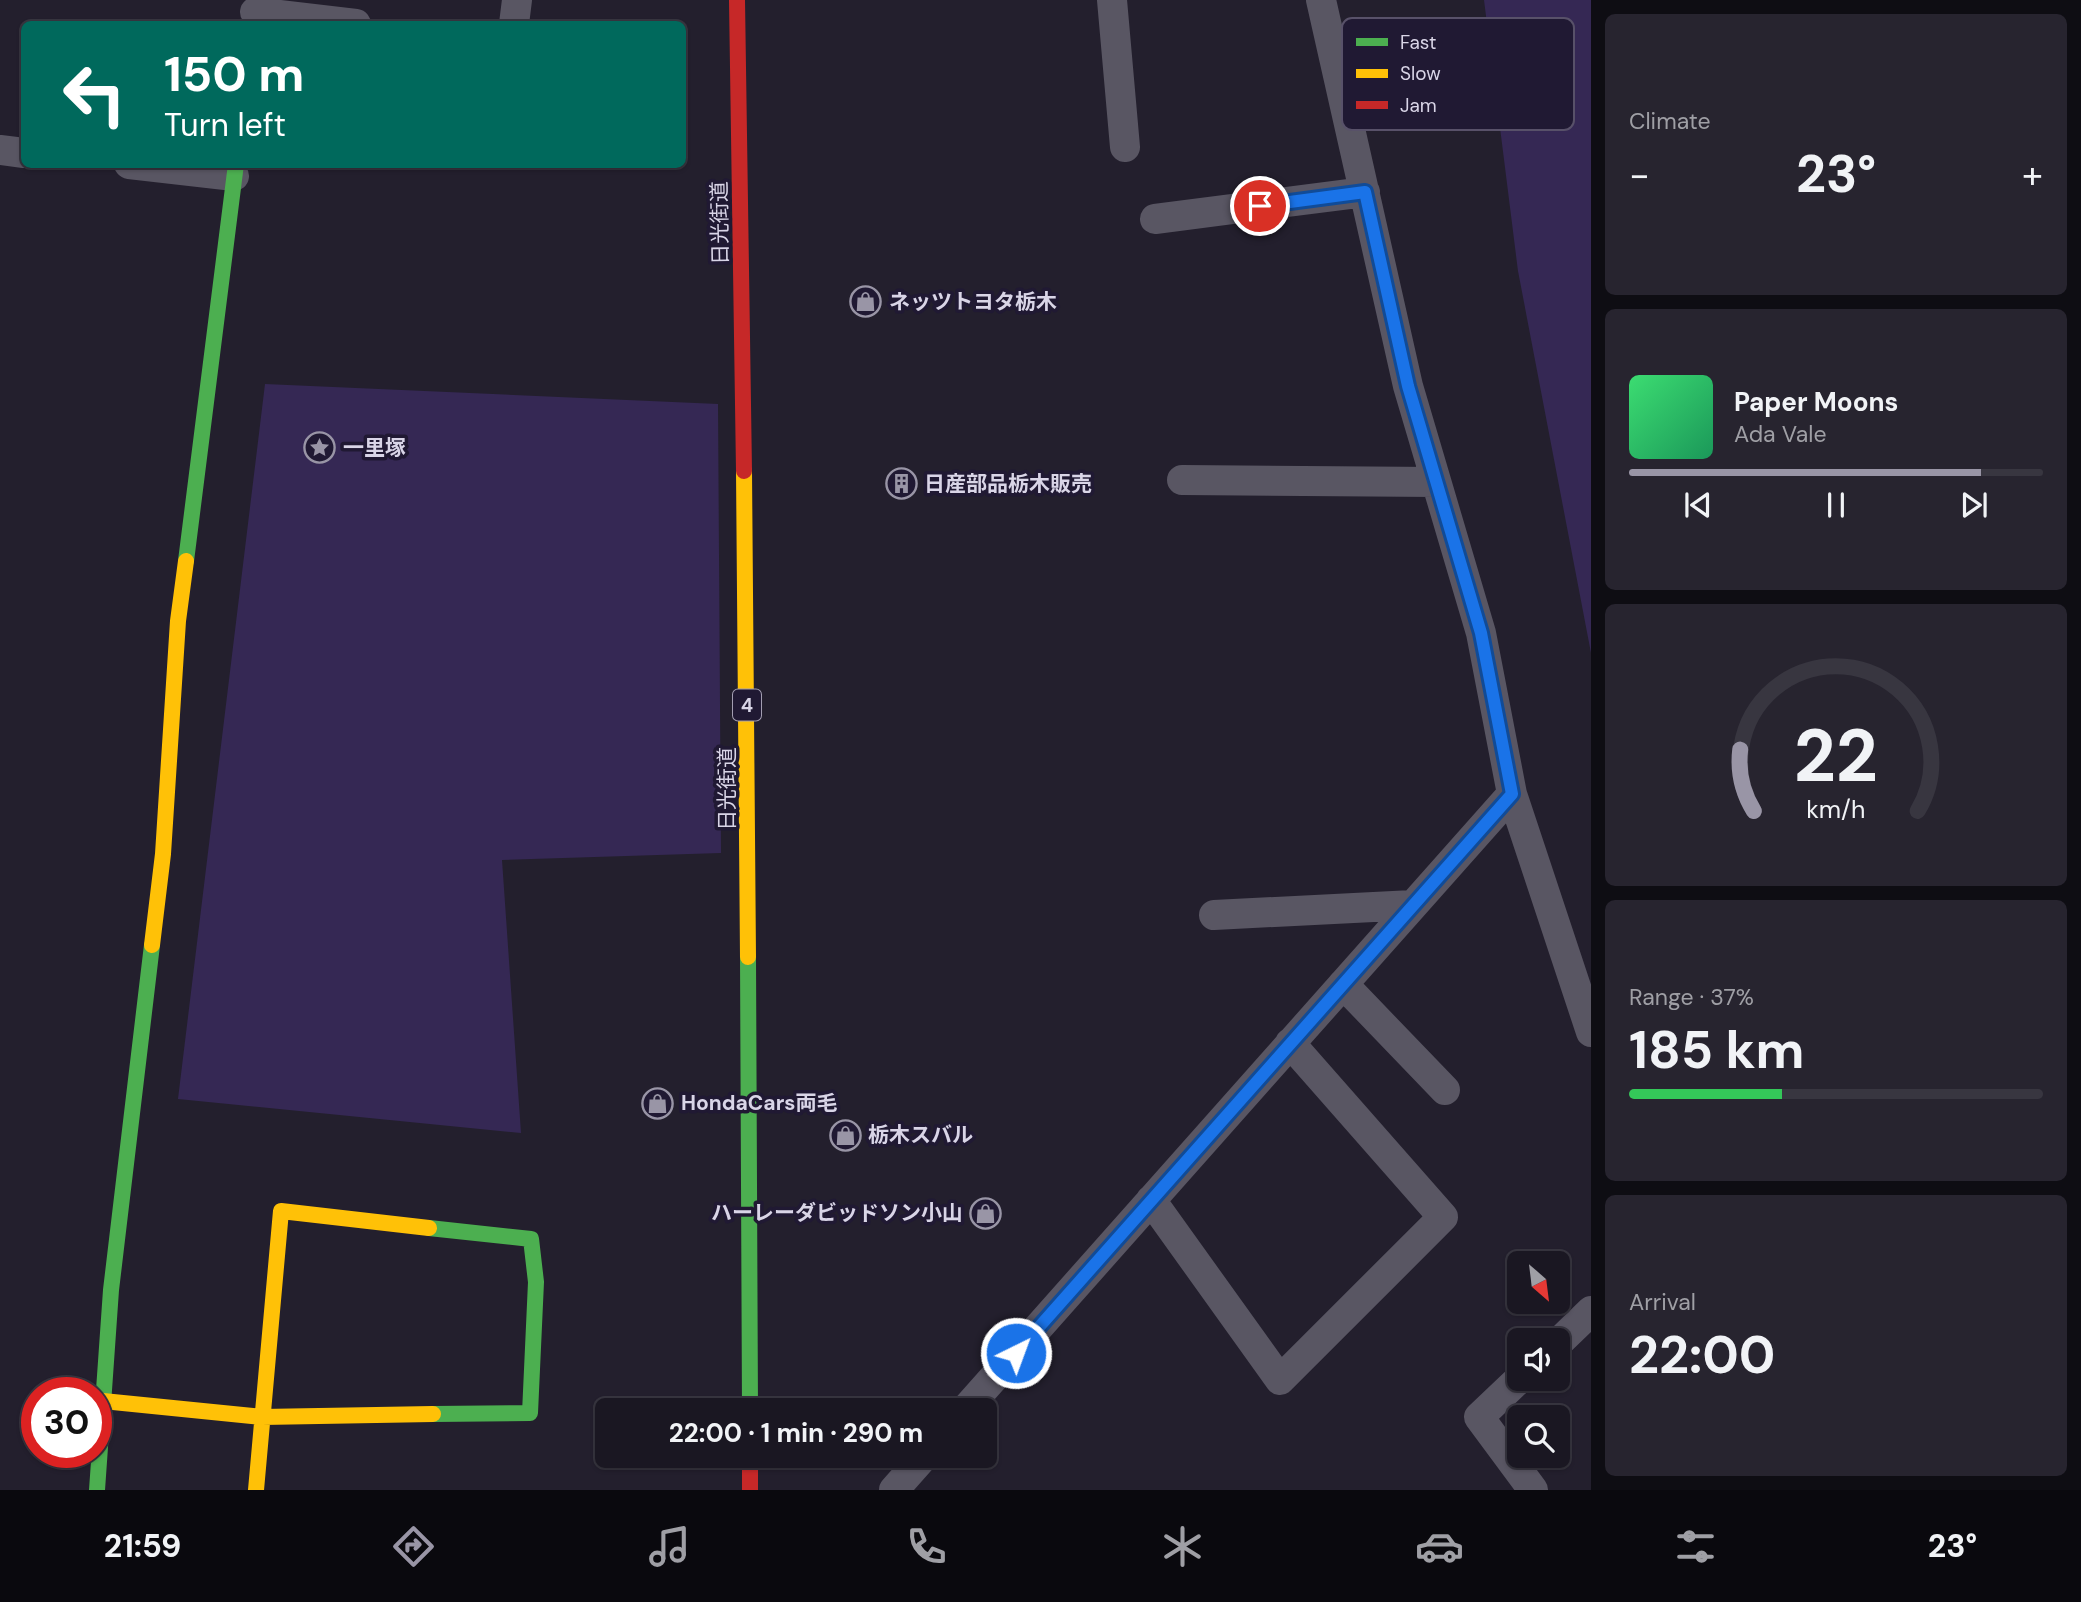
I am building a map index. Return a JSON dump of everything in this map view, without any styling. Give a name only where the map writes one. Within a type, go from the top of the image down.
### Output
[{"type":"main road","name":"日光街道","points":[[737,0],[747,659],[751,1398]]},
{"type":"main road","points":[[105,1377],[111,1290],[163,854],[178,621],[235,170]]},
{"type":"main road","points":[[112,1402],[262,1417],[530,1413],[536,1282],[531,1239],[281,1211],[262,1417],[256,1490]]},
{"type":"main road","points":[[97,1490],[98,1468]]},
{"type":"main road","points":[[750,1490],[751,1468]]},
{"type":"street","points":[[514,21],[517,0]]},
{"type":"street","points":[[1112,0],[1125,147]]},
{"type":"street","points":[[1321,0],[1342,92]]},
{"type":"street","points":[[255,12],[331,21]]},
{"type":"street","points":[[1351,130],[1408,386],[1481,633],[1512,794],[1591,1032]]},
{"type":"street","points":[[0,150],[21,153]]},
{"type":"street","points":[[200,168],[235,170]]},
{"type":"street","points":[[1154,219],[1365,192]]},
{"type":"street","points":[[1182,480],[1436,482]]},
{"type":"street","points":[[976,1398],[1512,794]]},
{"type":"street","points":[[1213,915],[1413,905]]},
{"type":"street","points":[[1343,984],[1446,1090]]},
{"type":"street","points":[[1151,1200],[1280,1380],[1443,1217],[1290,1043]]},
{"type":"street","points":[[1570,1331],[1591,1311]]},
{"type":"street","points":[[1507,1390],[1479,1417],[1533,1490]]},
{"type":"street","points":[[894,1490],[913,1468]]},
{"type":"shaded area","points":[[1484,0],[1591,0],[1591,653],[1518,271],[1500,130],[1574,130],[1574,18],[1486,18]]},
{"type":"shaded area","points":[[265,384],[718,404],[721,853],[502,860],[521,1133],[178,1099]]},
{"type":"traffic: fast","points":[[186,561],[235,168]]},
{"type":"traffic: fast","points":[[97,1490],[111,1290],[152,945]]},
{"type":"traffic: fast","points":[[748,957],[750,1398]]},
{"type":"traffic: fast","points":[[429,1228],[531,1239],[536,1282],[530,1413],[433,1414]]},
{"type":"traffic: slow","points":[[744,471],[748,957]]},
{"type":"traffic: slow","points":[[152,945],[163,854],[178,621],[186,561]]},
{"type":"traffic: slow","points":[[256,1490],[281,1211],[429,1228]]},
{"type":"traffic: slow","points":[[112,1402],[262,1417],[433,1414]]},
{"type":"traffic: jam","points":[[737,0],[744,471]]},
{"type":"traffic: jam","points":[[750,1468],[750,1490]]},
{"type":"place","name":"ネッツトヨタ栃木","points":[[866,302]]},
{"type":"place","name":"一里塚","points":[[320,448]]},
{"type":"place","name":"日産部品栃木販売","points":[[901,484]]},
{"type":"place","name":"HondaCars両毛","points":[[658,1103]]},
{"type":"place","name":"栃木スバル","points":[[845,1135]]},
{"type":"place","name":"ハーレーダビッドソン小山","points":[[986,1213]]},
{"type":"route","points":[[1016,1353],[1512,794],[1481,633],[1408,386],[1365,192],[1260,206]]}]
